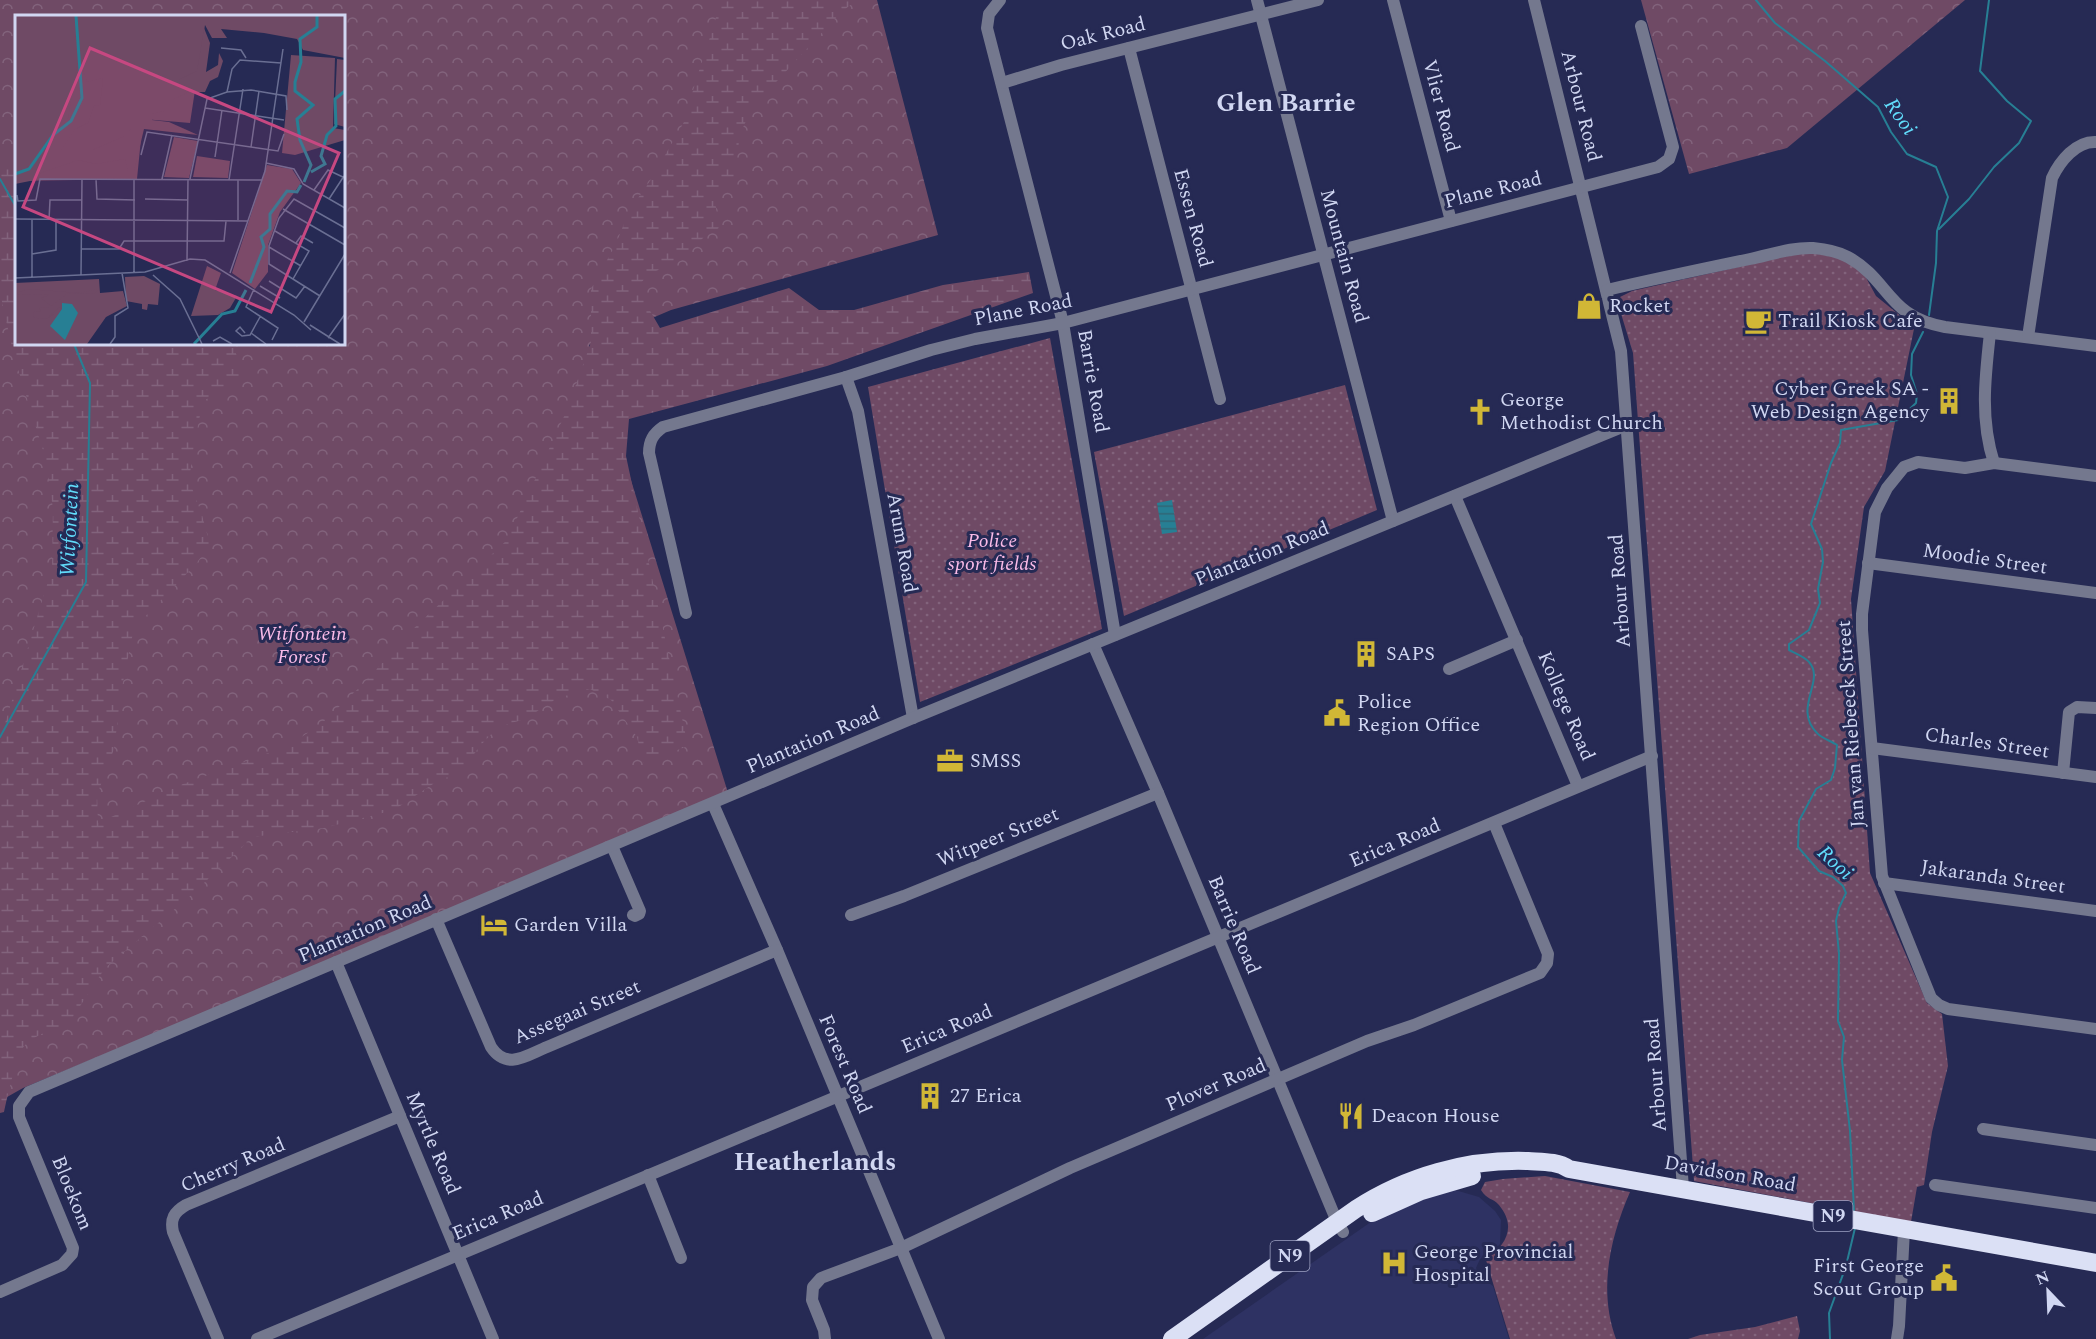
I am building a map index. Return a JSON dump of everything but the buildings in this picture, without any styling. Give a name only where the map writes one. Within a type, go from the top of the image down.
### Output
[{"type":"highway","name":"Davidson Road","points":[[1190,1339],[1340,1227],[1367,1202],[1421,1177],[1460,1167],[1512,1161],[1556,1163],[1569,1169],[2096,1263]]},
{"type":"highway","name":"Davidson Road","points":[[1172,1339],[1340,1227]]},
{"type":"street","name":"Barrie Road","points":[[1000,0],[987,20],[990,40],[1063,323],[1115,635]]},
{"type":"street","name":"Mountain Road","points":[[1257,0],[1393,521]]},
{"type":"street","name":"Oak Road","points":[[1002,83],[1060,65],[1318,0]]},
{"type":"street","name":"Vlier Road","points":[[1393,0],[1451,221]]},
{"type":"street","name":"Arbour Road","points":[[1534,0],[1621,351],[1683,1188]]},
{"type":"street","name":"Plane Road","points":[[686,613],[649,453],[649,445],[657,432],[671,425],[964,342],[1063,323],[1658,166],[1669,159],[1673,147],[1641,26]]},
{"type":"street","name":"Essen Road","points":[[1128,48],[1220,399]]},
{"type":"street","points":[[2028,338],[2052,178],[2061,163],[2077,147],[2085,142],[2096,142]]},
{"type":"street","points":[[1607,290],[1710,266],[1796,250],[1822,249],[1840,253],[1857,262],[1900,308],[1915,318],[1933,325],[2096,346]]},
{"type":"street","points":[[1990,333],[1984,403],[1989,447],[1994,463],[2096,476]]},
{"type":"street","name":"Arum Road","points":[[846,376],[858,411],[913,718]]},
{"type":"street","name":"Plantation Road","points":[[20,1102],[25,1095],[35,1089],[913,718],[1627,425]]},
{"type":"street","name":"Jan van Riebeeck Street","points":[[1994,463],[1965,468],[1918,462],[1904,467],[1894,477],[1880,499],[1875,512],[1862,630],[1880,867],[1884,883],[1924,985],[1935,1002],[1948,1009],[2096,1029]]},
{"type":"street","name":"Kollege Road","points":[[1455,496],[1578,786]]},
{"type":"street","name":"Moodie Street","points":[[1868,563],[2096,593]]},
{"type":"street","name":"Kollege Road","points":[[1449,669],[1517,640]]},
{"type":"street","name":"Barrie Road","points":[[1094,644],[1340,1227]]},
{"type":"street","points":[[2063,773],[2069,712],[2077,707],[2096,708]]},
{"type":"street","name":"Charles Street","points":[[1872,748],[2096,777]]},
{"type":"street","name":"Erica Road","points":[[257,1339],[280,1335],[458,1254],[1652,756]]},
{"type":"street","name":"Witpeer Street","points":[[851,915],[904,896],[1158,793]]},
{"type":"street","name":"Forest Road","points":[[713,804],[777,950],[939,1339]]},
{"type":"street","name":"Plover Road","points":[[825,1339],[824,1330],[812,1300],[813,1287],[829,1274],[901,1248],[1070,1168],[1277,1079],[1535,975],[1545,968],[1549,959],[1546,948],[1494,823]]},
{"type":"street","points":[[612,846],[640,911],[639,914],[633,915]]},
{"type":"street","name":"Jakaranda Street","points":[[1884,883],[2096,911]]},
{"type":"street","name":"Assegaai Street","points":[[436,919],[491,1047],[496,1055],[506,1060],[516,1059],[547,1047],[777,950]]},
{"type":"street","name":"Myrtle Road","points":[[336,962],[493,1339]]},
{"type":"street","name":"Bloekom","points":[[0,1292],[62,1265],[72,1254],[73,1248],[20,1117],[20,1102]]},
{"type":"street","name":"Cherry Road","points":[[218,1339],[173,1232],[171,1225],[175,1213],[186,1205],[400,1116]]},
{"type":"street","points":[[1983,1129],[2096,1146]]},
{"type":"street","points":[[648,1175],[681,1258]]},
{"type":"street","points":[[1935,1185],[2096,1208]]},
{"type":"street","points":[[1897,1339],[1904,1230]]},
{"type":"shaded area","points":[[1172,500],[1177,532],[1162,534],[1157,503]]},
{"type":"shaded area","name":"George Provincial Hospital","points":[[1444,1189],[1479,1197],[1495,1211],[1501,1220],[1500,1244],[1480,1259],[1476,1268],[1481,1277],[1493,1286],[1509,1339],[1203,1339],[1378,1217]]},
{"type":"green space","name":"Witfontein Forest","points":[[0,0],[877,0],[938,235],[671,310],[589,345],[729,796],[23,1088],[0,1101]]},
{"type":"green space","points":[[719,0],[857,0],[840,13],[752,108],[740,134],[734,178],[714,195],[719,228],[703,238],[682,260],[649,274],[639,285],[660,328],[789,288],[819,310],[854,310],[943,285],[1029,272],[1033,293],[827,366],[629,419],[626,456],[688,746],[643,763],[637,737],[611,700],[590,689],[558,698],[525,719],[498,727],[479,747],[461,773],[439,780],[394,810],[324,828],[253,837],[189,897],[105,968],[67,1026],[45,1032],[25,1045],[16,1066],[4,1112],[0,1113],[0,740],[52,568],[53,509],[46,460],[14,356],[0,293],[0,159],[15,168],[15,345],[233,345],[244,379],[203,401],[189,480],[210,545],[195,565],[134,628],[122,687],[114,749],[97,795],[98,823],[183,784],[288,746],[321,724],[362,685],[411,631],[507,540],[567,410],[591,342],[591,289],[616,244],[629,211],[652,178],[684,122],[715,22]]},
{"type":"green space","points":[[1641,0],[1965,0],[1787,148],[1689,174]]},
{"type":"green space","points":[[1809,251],[1840,255],[1863,272],[1876,296],[1903,318],[1915,324],[1885,471],[1864,507],[1851,599],[1870,873],[1927,1003],[1942,1014],[1948,1066],[1932,1132],[1924,1185],[1917,1187],[1911,1222],[1694,1181],[1633,353],[1619,307],[1620,297],[1632,291]]},
{"type":"green space","name":"Police sport fields","points":[[1050,338],[1102,629],[920,702],[868,387]]},
{"type":"green space","points":[[1345,385],[1377,510],[1124,616],[1094,452]]},
{"type":"green space","points":[[1545,1176],[1630,1192],[1612,1246],[1607,1283],[1611,1321],[1616,1339],[1510,1339],[1486,1260],[1504,1242],[1508,1228],[1507,1221],[1499,1205],[1481,1190],[1485,1182]]},
{"type":"green space","points":[[1797,1316],[1800,1331],[1798,1339],[1688,1339],[1700,1335],[1755,1327]]},
{"type":"waterway","name":"Rooi","points":[[1756,0],[1775,23],[1825,61],[1878,107],[1891,132],[1907,154],[1936,167],[1948,197],[1937,231],[1936,263],[1929,315]]},
{"type":"waterway","points":[[1939,229],[1969,199],[1994,167],[2019,143],[2031,121],[2007,101],[1980,71],[1989,0]]},
{"type":"waterway","name":"Witfontein","points":[[0,179],[15,205]]},
{"type":"waterway","name":"Rooi","points":[[1854,1210],[1850,1131],[1842,1060],[1844,1037],[1838,1021],[1839,954],[1836,921],[1846,893],[1843,886],[1833,877],[1819,871],[1798,847],[1799,821],[1816,789],[1831,780],[1835,768],[1837,745],[1819,735],[1810,724],[1808,705],[1814,678],[1813,669],[1807,660],[1789,650],[1789,644],[1809,630],[1820,603],[1818,589],[1823,562],[1822,549],[1811,524],[1840,443],[1841,430],[1898,420],[1916,403],[1917,394],[1911,375],[1912,354],[1923,332]]},
{"type":"waterway","name":"Witfontein","points":[[0,737],[86,582],[90,383],[74,345]]},
{"type":"waterway","name":"Rooi","points":[[1830,1339],[1829,1313],[1846,1266],[1855,1228]]},
{"type":"place","name":"Rocket","points":[[1589,306]]},
{"type":"place","name":"Trail Kiosk Cafe","points":[[1758,321]]},
{"type":"place","name":"Cyber Greek SA - Web Design Agency","points":[[1949,401]]},
{"type":"place","name":"George Methodist Church","points":[[1480,412]]},
{"type":"place","name":"SAPS","points":[[1366,654]]},
{"type":"place","name":"Police Region Office","points":[[1337,713]]},
{"type":"place","name":"SMSS","points":[[950,761]]},
{"type":"place","name":"Garden Villa","points":[[494,925]]},
{"type":"place","name":"27 Erica","points":[[930,1096]]},
{"type":"place","name":"Deacon House","points":[[1351,1116]]},
{"type":"place","name":"George Provincial Hospital","points":[[1394,1263]]},
{"type":"place","name":"First George Scout Group","points":[[1944,1278]]},
{"type":"district","name":"Glen Barrie","points":[[1286,103]]},
{"type":"district","name":"Heatherlands","points":[[815,1162]]}]
